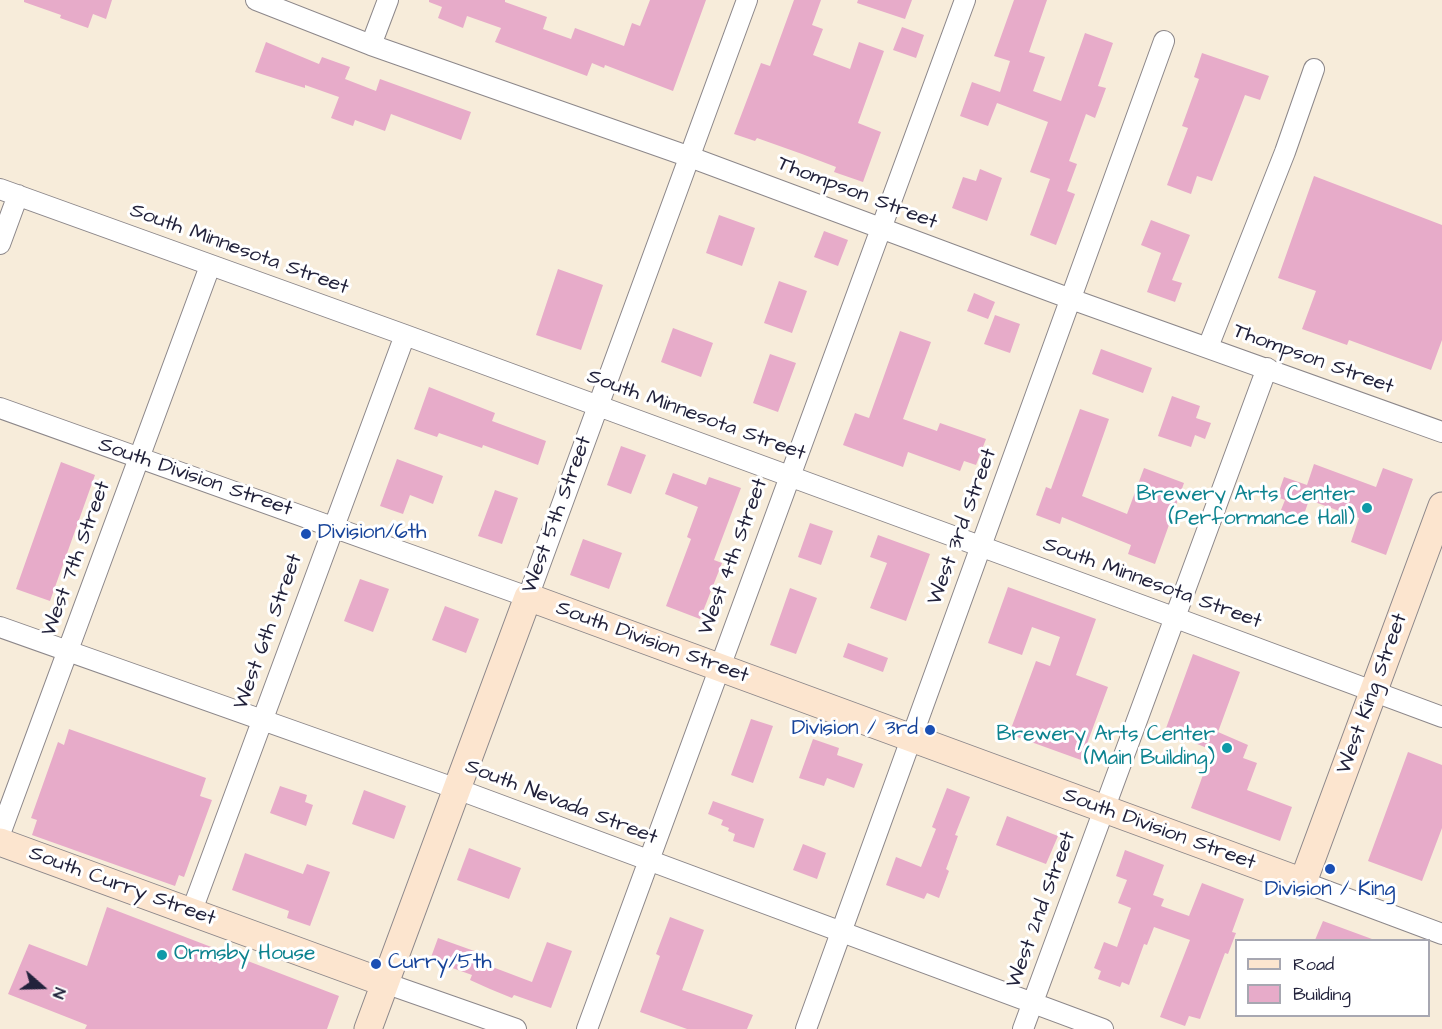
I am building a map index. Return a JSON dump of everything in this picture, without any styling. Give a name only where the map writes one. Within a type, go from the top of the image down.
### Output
[{"type":"street","name":"Thompson Street","points":[[256,0],[371,45],[690,157],[1071,300],[1442,432]]},
{"type":"street","points":[[371,45],[388,0]]},
{"type":"street","name":"West 5th Street","points":[[368,1029],[747,0]]},
{"type":"street","name":"West 4th Street","points":[[586,1029],[965,0]]},
{"type":"street","name":"West 3rd Street","points":[[806,1029],[1164,41]]},
{"type":"street","points":[[1208,348],[1285,152],[1314,69]]},
{"type":"street","points":[[0,244],[9,192]]},
{"type":"street","name":"South Minnesota Street","points":[[9,192],[790,476],[1442,717]]},
{"type":"street","name":"West 7th Street","points":[[0,834],[210,266]]},
{"type":"street","name":"West 6th Street","points":[[191,913],[405,335]]},
{"type":"street","name":"West 2nd Street","points":[[1023,1029],[1267,368]]},
{"type":"street","name":"South Division Street","points":[[0,408],[528,597],[1303,882]]},
{"type":"street","name":"West King Street","points":[[1303,882],[1442,506]]},
{"type":"street","name":"South Nevada Street","points":[[0,627],[457,789],[1103,1029]]},
{"type":"street","name":"South Curry Street","points":[[0,842],[516,1029]]},
{"type":"street","points":[[1303,882],[1442,934]]},
{"type":"building","points":[[24,0],[112,0],[106,19],[93,14],[88,28],[60,18],[61,15],[24,2]]},
{"type":"building","points":[[429,0],[505,0],[505,2],[547,17],[543,29],[571,39],[575,28],[624,46],[632,23],[640,26],[650,0],[706,0],[673,91],[605,65],[604,68],[592,63],[587,76],[495,42],[501,28],[467,16],[463,28],[438,18],[442,7]]},
{"type":"building","points":[[794,0],[821,0],[812,25],[823,29],[813,55],[850,69],[859,42],[884,51],[858,123],[881,132],[863,182],[834,172],[836,167],[802,154],[757,138],[755,141],[734,134],[761,63],[770,66]]},
{"type":"building","points":[[858,0],[912,0],[905,19],[857,3]]},
{"type":"building","points":[[1014,0],[1047,0],[1029,52],[1045,57],[1033,91],[1061,101],[1085,33],[1113,43],[1098,86],[1106,88],[1095,118],[1086,114],[1069,161],[1077,164],[1067,191],[1075,194],[1056,245],[1030,235],[1050,179],[1030,172],[1048,122],[997,103],[988,126],[960,116],[972,82],[1000,92],[1010,61],[994,56]]},
{"type":"building","points":[[902,27],[924,35],[916,58],[893,50]]},
{"type":"building","points":[[266,42],[319,64],[322,57],[350,67],[345,79],[376,91],[380,79],[471,112],[461,140],[391,114],[385,131],[355,120],[353,126],[331,118],[339,97],[305,85],[305,88],[255,72]]},
{"type":"building","points":[[1202,53],[1269,76],[1260,100],[1245,95],[1212,181],[1197,176],[1191,194],[1167,185],[1188,128],[1182,126],[1199,79],[1194,77]]},
{"type":"building","points":[[980,169],[1002,178],[987,221],[952,208],[963,177],[976,181]]},
{"type":"building","points":[[1314,176],[1442,225],[1442,340],[1431,370],[1349,340],[1347,345],[1302,329],[1316,291],[1278,278]]},
{"type":"building","points":[[719,215],[755,228],[742,266],[706,253]]},
{"type":"building","points":[[1151,220],[1190,235],[1172,280],[1182,283],[1175,302],[1147,292],[1161,253],[1141,245]]},
{"type":"building","points":[[824,231],[848,240],[838,266],[814,257]]},
{"type":"building","points":[[558,269],[603,285],[581,350],[536,335]]},
{"type":"building","points":[[779,281],[807,291],[792,333],[764,323]]},
{"type":"building","points":[[974,293],[995,302],[988,319],[967,311]]},
{"type":"building","points":[[995,315],[1020,324],[1010,353],[984,344]]},
{"type":"building","points":[[673,328],[713,343],[701,377],[661,362]]},
{"type":"building","points":[[900,331],[931,342],[903,419],[937,431],[940,423],[986,439],[976,465],[964,461],[960,471],[908,452],[903,467],[843,445],[855,413],[869,418]]},
{"type":"building","points":[[1101,349],[1152,368],[1143,393],[1092,374]]},
{"type":"building","points":[[770,354],[796,363],[778,412],[753,403]]},
{"type":"building","points":[[429,387],[495,413],[492,421],[546,441],[538,465],[483,445],[482,448],[439,433],[437,437],[414,429]]},
{"type":"building","points":[[1172,396],[1200,406],[1196,418],[1211,423],[1205,439],[1195,435],[1191,447],[1158,436]]},
{"type":"building","points":[[1080,409],[1109,419],[1082,496],[1127,514],[1144,468],[1184,483],[1155,564],[1128,554],[1131,545],[1062,517],[1060,524],[1036,515],[1046,487],[1051,489]]},
{"type":"building","points":[[621,446],[646,455],[631,494],[607,485]]},
{"type":"building","points":[[397,459],[443,476],[433,504],[410,495],[403,514],[380,506]]},
{"type":"building","points":[[61,462],[95,475],[50,601],[16,589]]},
{"type":"building","name":"Brewery Arts Center (Performance Hall)","points":[[1314,464],[1376,487],[1383,468],[1413,479],[1386,555],[1351,542],[1359,518],[1309,500],[1301,523],[1279,515],[1285,500],[1277,497],[1284,477],[1307,485]]},
{"type":"building","points":[[673,473],[706,485],[709,477],[741,488],[714,560],[722,563],[700,619],[666,606],[691,539],[687,537],[698,507],[665,494]]},
{"type":"building","points":[[495,490],[518,498],[502,544],[478,536]]},
{"type":"building","points":[[810,523],[833,531],[821,565],[798,557]]},
{"type":"building","points":[[878,535],[930,554],[906,621],[870,608],[887,563],[870,557]]},
{"type":"building","points":[[583,539],[622,553],[609,589],[570,575]]},
{"type":"building","points":[[360,579],[389,589],[373,632],[344,621]]},
{"type":"building","points":[[1008,587],[1096,619],[1076,675],[1108,687],[1081,760],[1009,734],[1036,661],[1050,666],[1060,637],[1032,627],[1022,655],[988,643]]},
{"type":"building","points":[[790,588],[817,598],[796,654],[770,645]]},
{"type":"building","points":[[445,606],[479,619],[466,653],[432,640]]},
{"type":"building","points":[[848,643],[888,658],[883,672],[843,657]]},
{"type":"building","name":"Brewery Arts Center (Main Building)","points":[[1193,654],[1240,672],[1218,732],[1248,745],[1243,758],[1257,763],[1247,790],[1292,807],[1280,841],[1191,808],[1212,750],[1165,731]]},
{"type":"building","points":[[751,719],[773,726],[753,783],[731,775]]},
{"type":"building","points":[[69,729],[206,778],[200,796],[212,800],[184,877],[179,875],[175,886],[32,835],[37,820],[31,818],[58,742],[64,745]]},
{"type":"building","points":[[813,739],[839,748],[837,755],[863,764],[854,788],[827,778],[824,786],[799,778]]},
{"type":"building","points":[[1408,752],[1442,765],[1442,828],[1422,881],[1368,861]]},
{"type":"building","points":[[280,786],[307,795],[305,802],[313,805],[306,826],[270,813]]},
{"type":"building","points":[[947,788],[970,797],[955,835],[958,836],[946,869],[949,871],[939,898],[927,893],[924,899],[886,885],[896,857],[921,867],[936,829],[932,827]]},
{"type":"building","points":[[364,790],[406,806],[394,839],[352,824]]},
{"type":"building","points":[[713,801],[764,819],[754,848],[733,841],[735,834],[728,831],[729,828],[721,825],[723,820],[708,814]]},
{"type":"building","points":[[1007,816],[1058,836],[1046,864],[996,845]]},
{"type":"building","points":[[803,844],[826,853],[817,879],[793,870]]},
{"type":"building","points":[[469,848],[521,868],[509,899],[457,880]]},
{"type":"building","points":[[1125,850],[1164,865],[1153,895],[1164,899],[1161,906],[1189,916],[1202,883],[1244,899],[1232,932],[1236,933],[1228,954],[1225,953],[1200,1019],[1189,1016],[1185,1026],[1160,1017],[1190,940],[1154,927],[1147,945],[1144,944],[1129,985],[1122,982],[1120,987],[1098,979],[1101,971],[1094,968],[1104,942],[1117,947],[1131,908],[1118,903],[1127,880],[1116,876]]},
{"type":"building","points":[[245,853],[303,874],[307,864],[330,872],[310,926],[287,918],[289,911],[232,890]]},
{"type":"building","name":"Ormsby House","points":[[107,907],[339,996],[327,1029],[85,1029],[87,1025],[8,994],[29,944],[87,966]]},
{"type":"building","points":[[670,917],[704,930],[682,990],[753,1015],[747,1029],[687,1029],[640,1012],[660,956],[656,954]]},
{"type":"building","points":[[1323,921],[1372,939],[1315,939]]},
{"type":"building","points":[[438,938],[477,952],[474,960],[532,982],[547,942],[572,951],[551,1008],[514,995],[512,998],[470,980],[472,975],[430,960]]},
{"type":"place","name":"Brewery Arts Center (Performance Hall)","points":[[1367,508]]},
{"type":"place","name":"Division/6th","points":[[306,534]]},
{"type":"place","name":"Division / 3rd","points":[[930,730]]},
{"type":"place","name":"Brewery Arts Center (Main Building)","points":[[1227,748]]},
{"type":"place","name":"Division / King","points":[[1330,869]]},
{"type":"place","name":"Ormsby House","points":[[162,955]]},
{"type":"place","name":"Curry/5th","points":[[376,964]]}]
